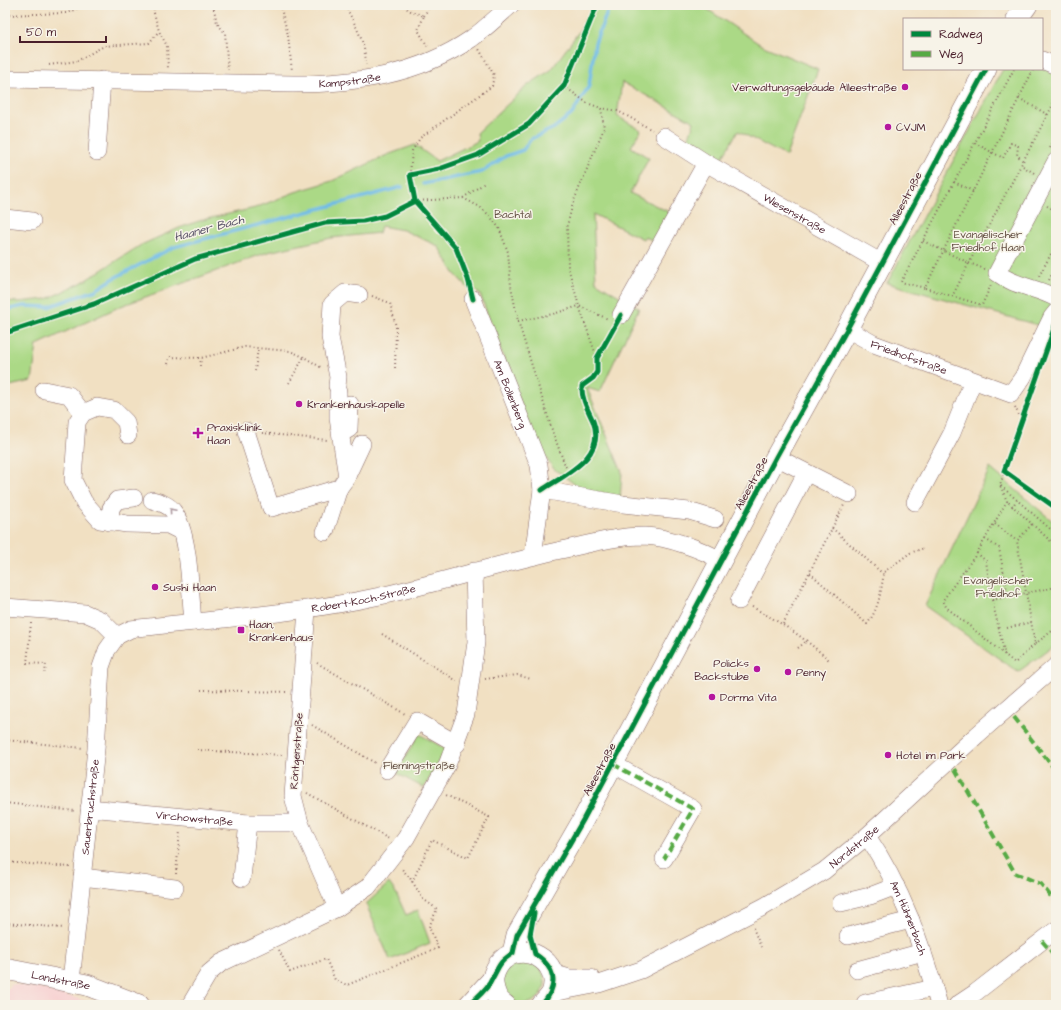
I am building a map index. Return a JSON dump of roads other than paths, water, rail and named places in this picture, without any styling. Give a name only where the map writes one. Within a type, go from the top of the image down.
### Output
[{"type":"main road","name":"Alleestraße","points":[[513,953],[517,935],[535,907],[613,764],[776,457],[847,329],[985,70]]},
{"type":"main road","name":"Alleestraße","points":[[535,907],[530,935],[535,954]]},
{"type":"main road","points":[[470,1005],[492,980],[496,968],[503,959],[513,953],[524,952],[535,954],[546,962],[552,973],[554,982],[547,999]]},
{"type":"main road","name":"Landstraße","points":[[5,969],[71,981],[98,989],[139,1005]]},
{"type":"main road","points":[[492,980],[497,1004]]},
{"type":"street","name":"Kampstraße","points":[[5,79],[293,84],[325,84],[367,80],[436,59],[471,38],[511,5]]},
{"type":"street","points":[[1043,60],[1056,66]]},
{"type":"street","points":[[97,152],[102,80]]},
{"type":"street","name":"Wiesenstraße","points":[[664,136],[706,163],[882,263]]},
{"type":"street","points":[[1056,160],[997,274],[1009,282],[1043,292],[1056,298]]},
{"type":"street","points":[[618,319],[706,163]]},
{"type":"street","points":[[5,218],[32,221]]},
{"type":"street","points":[[343,483],[342,438],[338,418],[338,385],[330,337],[332,304],[345,293],[359,295]]},
{"type":"street","name":"Am Bollenberg","points":[[473,299],[539,465],[542,490],[533,556]]},
{"type":"street","name":"Friedhofstraße","points":[[847,329],[874,344],[1011,394],[1023,377],[1052,317],[1056,312]]},
{"type":"street","points":[[915,502],[952,433],[973,380]]},
{"type":"street","points":[[44,390],[69,395],[83,413]]},
{"type":"street","points":[[342,438],[349,429],[350,404]]},
{"type":"street","points":[[128,435],[126,422],[114,410],[97,407],[83,413],[77,422],[72,480],[84,502],[100,520],[110,522],[168,525],[182,532]]},
{"type":"street","points":[[246,431],[271,508],[343,483]]},
{"type":"street","points":[[324,532],[343,483],[362,444]]},
{"type":"street","points":[[776,457],[849,494]]},
{"type":"street","points":[[739,601],[806,473]]},
{"type":"street","points":[[542,490],[623,504],[689,511],[715,519]]},
{"type":"street","points":[[110,522],[111,508],[117,500],[134,498]]},
{"type":"street","points":[[152,500],[164,504],[173,510],[182,532],[184,538],[193,622]]},
{"type":"street","name":"Robert-Koch-Straße","points":[[117,636],[131,629],[307,610],[380,596],[533,556],[620,537],[645,536],[671,540],[722,561]]},
{"type":"street","points":[[190,1005],[209,973],[221,963],[337,908],[368,887],[396,852],[448,765],[457,744],[466,714],[476,642],[474,571]]},
{"type":"street","points":[[5,607],[85,614],[101,620],[117,636]]},
{"type":"street","name":"Röntgenstraße","points":[[307,610],[293,796],[300,823],[337,908]]},
{"type":"street","name":"Sauerbruchstraße","points":[[71,981],[96,749],[101,666],[107,650],[117,636]]},
{"type":"street","name":"Nordstraße","points":[[547,999],[641,970],[782,897],[824,871],[867,836],[993,720],[1056,666]]},
{"type":"street","points":[[387,770],[417,721],[457,744]]},
{"type":"street","name":"Alleestraße","points":[[613,764],[693,808],[664,859]]},
{"type":"street","name":"Virchowstraße","points":[[89,810],[248,824],[300,823]]},
{"type":"street","points":[[242,878],[248,824]]},
{"type":"street","name":"Am Hühnerbach","points":[[867,836],[896,886],[911,920],[923,952],[939,1005]]},
{"type":"street","points":[[82,872],[174,888]]},
{"type":"street","points":[[841,903],[870,896],[896,886]]},
{"type":"street","points":[[848,936],[911,920]]},
{"type":"street","points":[[957,1005],[975,993],[1056,930]]},
{"type":"street","points":[[857,970],[923,952]]},
{"type":"street","name":"Nordstraße","points":[[552,973],[569,978],[618,978]]},
{"type":"street","points":[[865,1003],[934,988]]},
{"type":"waterway","name":"Haaner Bach","points":[[423,184],[482,172],[506,156],[523,150],[531,139],[554,128],[572,114],[589,86],[595,43],[610,5]]},
{"type":"waterway","name":"Haaner Bach","points":[[5,310],[24,306],[48,307],[96,290],[116,277],[174,247],[402,187]]},
{"type":"place","name":"Verwaltungsgebäude Alleestraße","points":[[905,87]]},
{"type":"place","name":"CVJM","points":[[888,127]]},
{"type":"place","name":"Krankenhauskapelle","points":[[299,404]]},
{"type":"place","name":"Praxisklinik Haan","points":[[198,433]]},
{"type":"place","name":"Sushi Haan","points":[[155,587]]},
{"type":"place","name":"Haan, Krankenhaus","points":[[241,630]]},
{"type":"place","name":"Policks Backstube","points":[[757,669]]},
{"type":"place","name":"Penny","points":[[788,672]]},
{"type":"place","name":"Dorma Vita","points":[[712,697]]},
{"type":"place","name":"Hotel im Park","points":[[888,755]]},
{"type":"park label","name":"Bachtal","points":[[513,214]]},
{"type":"park label","name":"Evangelischer Friedhof Haan","points":[[988,240]]},
{"type":"park label","name":"Evangelischer Friedhof","points":[[998,586]]},
{"type":"park label","name":"Flemingstraße","points":[[419,765]]}]
